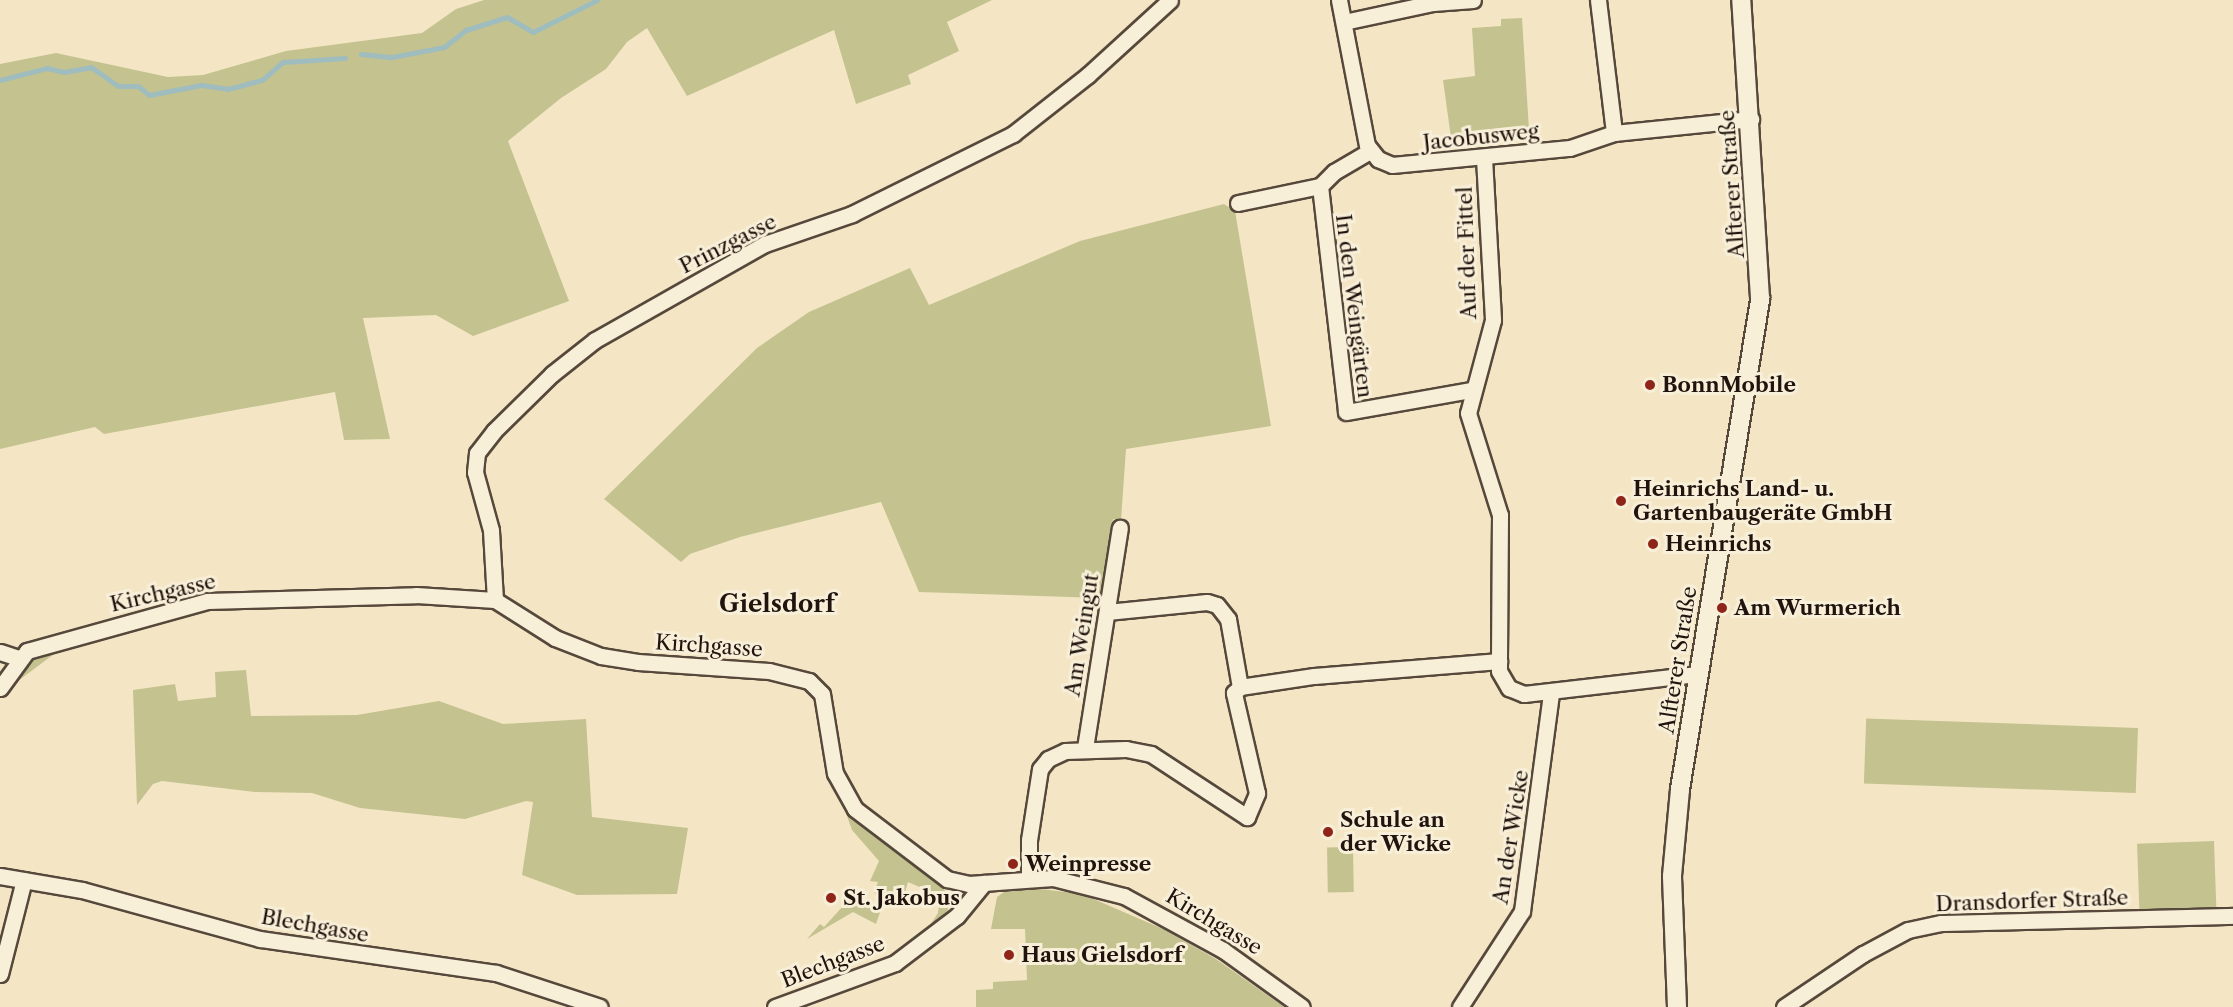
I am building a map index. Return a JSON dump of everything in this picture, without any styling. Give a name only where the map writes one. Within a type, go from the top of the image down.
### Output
[{"type":"street","name":"Prinzgasse","points":[[495,600],[491,530],[476,472],[477,453],[494,431],[552,374],[595,340],[765,244],[852,214],[1013,134],[1088,75],[1170,0]]},
{"type":"street","points":[[1238,203],[1320,186],[1334,172],[1370,151],[1340,0]]},
{"type":"street","points":[[1344,22],[1433,3],[1473,0]]},
{"type":"street","points":[[1598,0],[1614,133]]},
{"type":"street","name":"Alfterer Straße","points":[[1677,1007],[1672,876],[1698,674],[1760,298],[1751,119],[1741,0]]},
{"type":"street","name":"Jacobusweg","points":[[1370,151],[1378,159],[1398,166],[1570,148],[1614,133],[1751,119]]},
{"type":"street","name":"Auf der Fittel","points":[[1484,158],[1493,320],[1488,348],[1471,390],[1468,413],[1472,432],[1500,515],[1499,661]]},
{"type":"street","name":"In den Weingärten","points":[[1320,186],[1346,412],[1471,390]]},
{"type":"street","name":"Am Weingut","points":[[1085,748],[1120,528]]},
{"type":"street","name":"Kirchgasse","points":[[18,658],[27,651],[85,633],[207,601],[416,595],[495,600],[555,638],[601,656],[638,662],[759,670],[809,681],[822,694],[835,772],[855,809],[947,879],[963,884],[1029,878],[1076,881],[1144,906],[1243,963],[1302,1007]]},
{"type":"street","points":[[1107,612],[1207,602],[1217,605],[1228,619],[1240,687]]},
{"type":"street","points":[[0,652],[18,658],[0,688]]},
{"type":"street","points":[[1029,878],[1029,840],[1040,769],[1056,754],[1085,748],[1151,754],[1247,817],[1257,793],[1234,693],[1240,687],[1314,676],[1499,661],[1499,671],[1509,688],[1524,694],[1551,693],[1698,674]]},
{"type":"street","name":"An der Wicke","points":[[1460,1007],[1522,911],[1551,693]]},
{"type":"street","name":"Blechgasse","points":[[0,876],[82,890],[242,935],[496,973],[600,1007]]},
{"type":"street","points":[[0,974],[24,879]]},
{"type":"street","name":"Blechgasse","points":[[775,1007],[895,963],[957,916],[984,882]]},
{"type":"street","name":"Dransdorfer Straße","points":[[1784,1007],[1863,954],[1908,930],[1941,923],[2233,916]]},
{"type":"shaded area","points":[[484,0],[992,0],[947,22],[959,51],[908,75],[911,84],[856,104],[834,30],[687,96],[647,28],[627,42],[606,69],[561,98],[508,141],[569,301],[473,336],[436,315],[363,318],[390,439],[344,440],[335,392],[104,434],[95,427],[0,449],[0,64],[56,53],[168,77],[203,75],[286,51],[422,33],[456,9]]},
{"type":"shaded area","points":[[1522,18],[1529,130],[1451,138],[1443,80],[1475,76],[1472,28],[1501,26],[1501,19]]},
{"type":"shaded area","points":[[1224,204],[1235,211],[1271,426],[1126,449],[1121,520],[1113,519],[1100,598],[919,592],[881,502],[740,537],[690,554],[681,562],[604,499],[757,348],[809,312],[910,268],[929,305],[1080,241]]},
{"type":"shaded area","points":[[51,650],[54,654],[14,684],[33,656]]},
{"type":"shaded area","points":[[246,670],[251,716],[357,715],[439,701],[503,724],[586,719],[592,817],[688,828],[677,894],[577,895],[522,875],[533,802],[526,801],[465,819],[360,808],[312,793],[255,792],[162,781],[153,784],[137,805],[133,690],[175,684],[178,701],[216,697],[215,672]]},
{"type":"shaded area","points":[[1866,719],[2138,728],[2136,793],[1864,783]]},
{"type":"shaded area","points":[[844,808],[947,892],[948,910],[927,930],[938,913],[940,896],[908,882],[904,896],[887,892],[876,924],[853,912],[807,939],[820,924],[824,927],[854,894],[868,907],[879,902],[874,892],[878,882],[870,881],[879,861],[852,830]]},
{"type":"shaded area","points":[[2214,841],[2216,910],[2139,913],[2137,844]]},
{"type":"shaded area","points":[[1327,847],[1353,847],[1354,892],[1328,892]]},
{"type":"shaded area","points":[[1041,889],[1082,894],[1163,929],[1216,959],[1284,1007],[976,1007],[976,990],[993,989],[993,982],[1027,980],[1025,929],[991,929],[997,897],[1004,892]]},
{"type":"waterway","points":[[361,54],[392,57],[444,47],[466,30],[507,17],[533,32],[597,0]]},
{"type":"waterway","points":[[0,80],[47,68],[64,72],[91,67],[118,86],[138,86],[149,95],[201,85],[228,89],[262,80],[283,62],[345,58]]},
{"type":"place","name":"BonnMobile","points":[[1650,385]]},
{"type":"place","name":"Heinrichs Land- u. Gartenbaugeräte GmbH","points":[[1621,501]]},
{"type":"place","name":"Heinrichs","points":[[1653,544]]},
{"type":"place","name":"Am Wurmerich","points":[[1722,608]]},
{"type":"place","name":"Schule an der Wicke","points":[[1328,832]]},
{"type":"place","name":"Weinpresse","points":[[1013,864]]},
{"type":"place","name":"St. Jakobus","points":[[831,898]]},
{"type":"place","name":"Haus Gielsdorf","points":[[1009,955]]},
{"type":"district","name":"Gielsdorf","points":[[777,604]]}]
